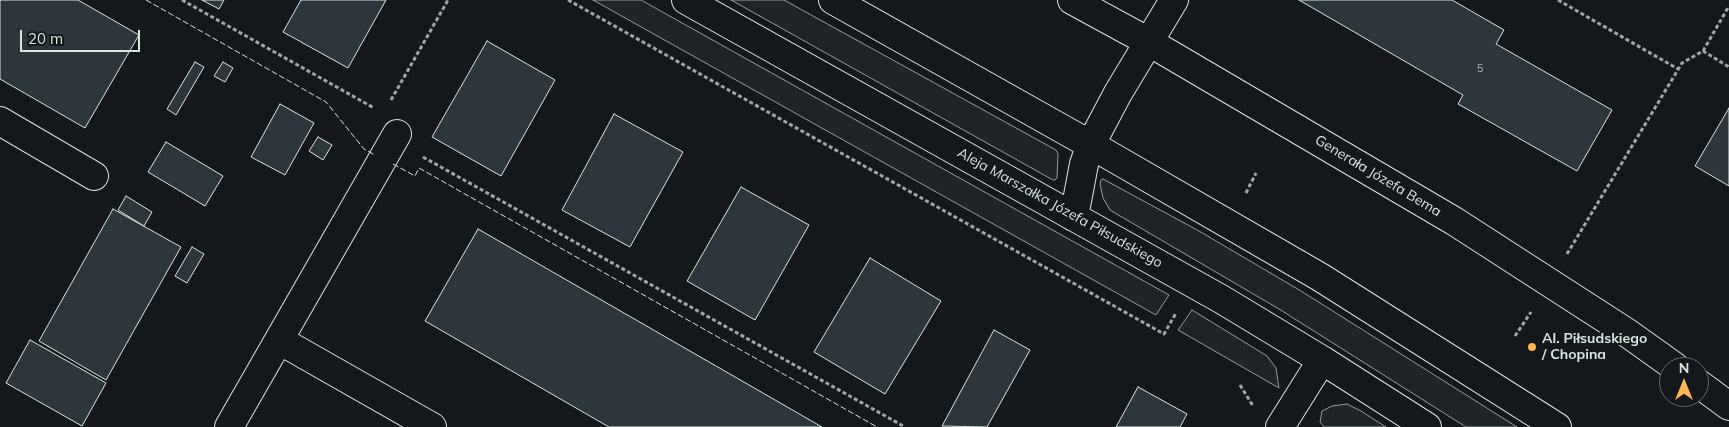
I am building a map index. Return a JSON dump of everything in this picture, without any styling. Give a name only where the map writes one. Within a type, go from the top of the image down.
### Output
[{"type":"street","name":"Aleja Marszałka Józefa Piłsudskiego","points":[[686,0],[1221,299],[1427,427]]},
{"type":"street","points":[[833,0],[1090,144],[1320,277],[1557,427]]},
{"type":"street","name":"Generała Józefa Bema","points":[[1072,0],[1149,42],[1454,221],[1626,332],[1661,357]]},
{"type":"street","points":[[1074,216],[1084,164],[1090,144],[1118,93],[1174,0]]},
{"type":"street","points":[[0,121],[94,176]]},
{"type":"street","points":[[229,427],[279,340],[390,124]]},
{"type":"street","points":[[279,340],[432,427]]},
{"type":"street","points":[[1290,424],[1322,360]]},
{"type":"street","points":[[1709,391],[1729,406]]},
{"type":"path","points":[[182,0],[390,124],[415,153],[905,427]]},
{"type":"path","points":[[390,124],[448,0]]},
{"type":"path","points":[[568,0],[1164,334]]},
{"type":"path","points":[[1558,0],[1678,69]]},
{"type":"path","points":[[1515,336],[1678,69],[1682,63],[1702,51],[1729,6]]},
{"type":"path","points":[[1702,51],[1729,67]]},
{"type":"shaded area","points":[[593,0],[641,0],[1169,295],[1156,315]]},
{"type":"shaded area","points":[[731,0],[784,0],[1056,150],[1058,154],[1057,178],[1053,180]]},
{"type":"shaded area","points":[[1103,179],[1199,231],[1301,291],[1517,427],[1466,427],[1279,309],[1110,210],[1103,198],[1100,184]]},
{"type":"shaded area","points":[[1192,310],[1267,356],[1276,368],[1279,388],[1178,330]]},
{"type":"shaded area","points":[[1347,404],[1386,427],[1324,427],[1320,422],[1322,411],[1332,406]]},
{"type":"building","points":[[0,0],[78,0],[139,35],[85,128],[0,79]]},
{"type":"building","points":[[202,0],[224,0],[219,9]]},
{"type":"building","points":[[301,0],[386,0],[348,68],[283,32]]},
{"type":"building","points":[[1299,0],[1452,0],[1504,30],[1496,44],[1612,110],[1577,171],[1458,104],[1463,95]]},
{"type":"building","points":[[487,41],[555,80],[501,176],[432,137]]},
{"type":"building","points":[[195,62],[204,67],[176,115],[167,109]]},
{"type":"building","points":[[223,62],[233,68],[225,82],[214,76]]},
{"type":"building","points":[[280,104],[314,123],[285,175],[251,157]]},
{"type":"building","points":[[1729,108],[1729,186],[1695,166]]},
{"type":"building","points":[[614,114],[683,152],[630,247],[562,210]]},
{"type":"building","points":[[318,137],[332,145],[323,160],[309,151]]},
{"type":"building","points":[[166,142],[223,176],[205,206],[148,172]]},
{"type":"building","points":[[741,187],[809,225],[755,320],[687,281]]},
{"type":"building","points":[[126,196],[152,212],[144,226],[118,210]]},
{"type":"building","points":[[113,209],[181,247],[106,380],[39,341]]},
{"type":"building","points":[[478,229],[822,427],[609,427],[425,321]]},
{"type":"building","points":[[192,247],[204,254],[187,283],[175,276]]},
{"type":"building","points":[[870,258],[941,301],[885,394],[814,352]]},
{"type":"building","points":[[994,330],[1030,350],[987,427],[942,426]]},
{"type":"building","points":[[30,340],[106,383],[82,426],[6,383]]},
{"type":"building","points":[[1138,387],[1187,414],[1180,427],[1116,427]]},
{"type":"fence","points":[[146,0],[326,102],[364,149],[375,155]]},
{"type":"fence","points":[[393,164],[415,176],[419,168],[877,427]]},
{"type":"place","name":"Al. Piłsudskiego / Chopina","points":[[1532,347]]}]
